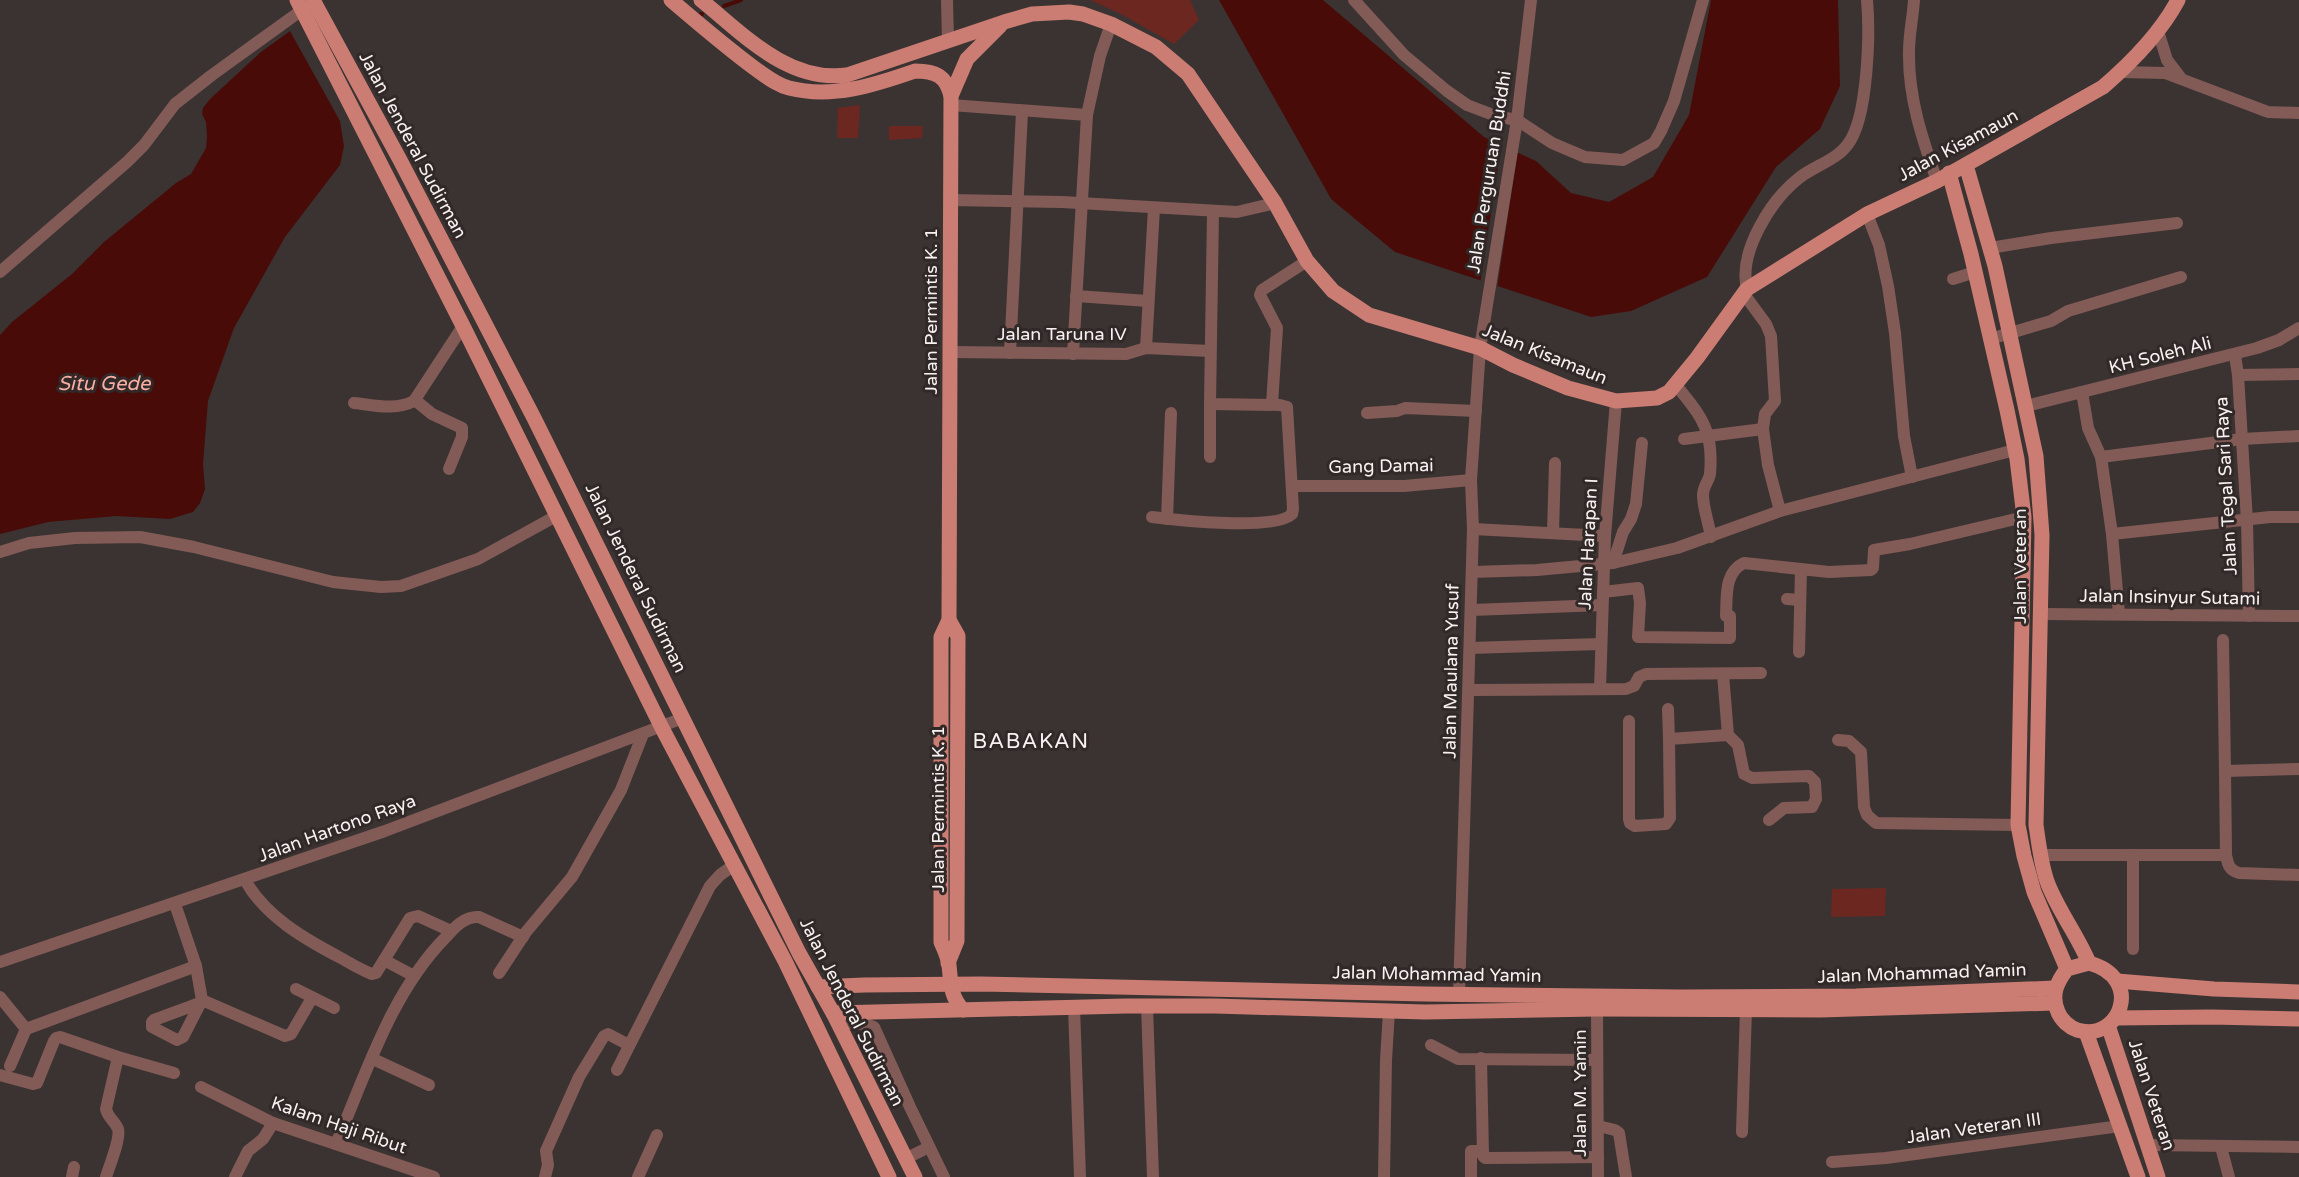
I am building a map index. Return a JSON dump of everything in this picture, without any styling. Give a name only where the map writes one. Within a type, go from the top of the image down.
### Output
[{"type":"main road","points":[[671,0],[751,66],[788,88],[835,93],[915,71],[926,71],[946,80],[951,100]]},
{"type":"main road","name":"Jalan Kisamaun","points":[[701,0],[769,54],[787,65],[822,76],[847,75],[1032,14],[1069,12],[1083,14],[1111,24],[1156,47],[1188,74],[1275,203],[1307,261],[1333,291],[1369,315],[1480,348],[1513,365],[1568,388],[1616,401],[1657,398],[1676,385],[1745,292],[1867,214],[1966,165],[2103,87],[2121,72],[2158,32],[2178,0]]},
{"type":"main road","name":"Jalan Jenderal Sudirman","points":[[304,3],[662,728],[785,961],[890,1177]]},
{"type":"main road","name":"Jalan Jenderal Sudirman","points":[[304,3],[400,160],[534,418],[915,1177]]},
{"type":"main road","name":"Jalan Permintis K. 1","points":[[963,1010],[955,1001],[949,984],[948,963],[941,942],[942,637],[949,620],[951,100],[967,59],[1004,22]]},
{"type":"main road","name":"Jalan Veteran","points":[[1966,165],[1990,248],[2036,456],[2042,536],[2036,825],[2040,855],[2048,885],[2080,941],[2089,963]]},
{"type":"main road","name":"Jalan Veteran","points":[[1943,177],[1975,272],[2015,450],[2025,517],[2018,825],[2034,892],[2067,969]]},
{"type":"main road","points":[[2020,736],[2037,734]]},
{"type":"main road","points":[[2089,963],[2103,967],[2117,981],[2121,1006],[2111,1021],[2098,1030],[2086,1032],[2072,1028],[2060,1017],[2055,995],[2067,969],[2089,963]]},
{"type":"main road","points":[[2117,981],[2214,989],[2299,992]]},
{"type":"main road","name":"Jalan Mohammad Yamin","points":[[818,987],[949,984],[1459,995],[2055,995]]},
{"type":"main road","points":[[864,985],[872,1011]]},
{"type":"main road","name":"Jalan Mohammad Yamin","points":[[835,1018],[872,1011],[1147,1006],[1389,1011],[1746,1010],[2055,995]]},
{"type":"main road","points":[[2111,1021],[2212,1017],[2299,1019]]},
{"type":"main road","name":"Jalan Veteran","points":[[2111,1021],[2158,1177]]},
{"type":"main road","points":[[2086,1032],[2138,1177]]},
{"type":"street","points":[[947,0],[948,41]]},
{"type":"street","points":[[1354,0],[1404,55],[1467,105],[1496,116],[1517,120],[1552,143],[1585,157],[1623,160],[1647,149],[1654,143],[1661,131],[1674,101],[1703,0]]},
{"type":"street","name":"Jalan Perguruan Buddhi","points":[[1480,348],[1517,120],[1531,0]]},
{"type":"street","points":[[1780,511],[1768,465],[1763,429],[1765,414],[1775,401],[1771,336],[1766,324],[1745,292],[1745,271],[1748,254],[1776,202],[1800,177],[1844,150],[1850,143],[1865,84],[1868,56],[1867,0]]},
{"type":"street","points":[[1914,0],[1909,48],[1911,92],[1923,141],[1943,177]]},
{"type":"street","points":[[0,272],[127,162],[144,145],[175,104],[304,3]]},
{"type":"street","points":[[1072,354],[1087,115],[1100,56],[1111,24]]},
{"type":"street","points":[[2158,32],[2167,60],[2180,77]]},
{"type":"street","points":[[2121,72],[2155,71],[2180,77],[2268,112],[2299,113],[2299,122]]},
{"type":"street","points":[[951,100],[1022,112],[1087,115]]},
{"type":"street","points":[[1010,352],[1022,112]]},
{"type":"street","points":[[951,200],[1018,200],[1213,212],[1237,212],[1275,203]]},
{"type":"street","points":[[1146,348],[1154,208]]},
{"type":"street","points":[[1210,457],[1213,212]]},
{"type":"street","points":[[1867,214],[1879,245],[1888,286],[1895,333],[1904,436],[1912,477]]},
{"type":"street","points":[[1990,248],[2050,238],[2177,224]]},
{"type":"street","points":[[1272,405],[1277,328],[1260,295],[1262,290],[1307,261]]},
{"type":"street","points":[[1953,279],[1975,272]]},
{"type":"street","points":[[1990,339],[2051,321],[2068,311],[2181,277]]},
{"type":"street","points":[[1076,296],[1148,301]]},
{"type":"street","points":[[354,403],[403,407],[415,400],[464,326]]},
{"type":"street","name":"KH Soleh Ali","points":[[2026,406],[2235,355],[2279,340],[2299,328]]},
{"type":"street","name":"Jalan Taruna IV","points":[[950,352],[1126,354],[1146,348],[1210,351]]},
{"type":"street","name":"Jalan Maulana Yusuf","points":[[1459,995],[1472,572],[1471,480],[1480,348]]},
{"type":"street","name":"Jalan Tegal Sari Raya","points":[[2235,355],[2247,521],[2249,616]]},
{"type":"street","points":[[2238,375],[2299,374]]},
{"type":"street","points":[[1676,385],[1701,416],[1709,437],[1710,477],[1704,484],[1703,498],[1711,537]]},
{"type":"street","points":[[2082,392],[2088,428],[2101,457],[2112,534],[2118,614]]},
{"type":"street","points":[[415,400],[432,414],[462,428],[462,437],[449,469]]},
{"type":"street","name":"Jalan Harapan I","points":[[1600,689],[1602,605],[1608,564],[1605,536],[1616,401]]},
{"type":"street","points":[[1152,518],[1243,523],[1285,519],[1292,514],[1289,411],[1284,405],[1210,404]]},
{"type":"street","points":[[1367,413],[1397,411],[1405,408],[1476,411]]},
{"type":"street","points":[[1167,519],[1171,413]]},
{"type":"street","points":[[1684,439],[1763,429]]},
{"type":"street","points":[[2101,457],[2242,438],[2299,436]]},
{"type":"street","points":[[1608,564],[1634,511],[1642,443]]},
{"type":"street","points":[[1472,572],[1537,570],[1608,564],[1677,549],[1780,511],[2015,450]]},
{"type":"street","points":[[1553,533],[1555,463]]},
{"type":"street","name":"Gang Damai","points":[[1292,486],[1404,486],[1471,480]]},
{"type":"street","points":[[0,552],[29,543],[75,538],[140,537],[194,547],[333,582],[400,586],[478,559],[558,515]]},
{"type":"street","points":[[1603,592],[1638,588],[1640,603],[1638,637],[1730,638],[1730,616],[1726,616],[1727,587],[1736,568],[1744,563],[1799,567],[1801,570],[1829,572],[1871,570],[1874,550],[1910,544],[2025,517]]},
{"type":"street","points":[[2112,534],[2299,517]]},
{"type":"street","points":[[1473,529],[1605,536]]},
{"type":"street","points":[[1799,652],[1801,570]]},
{"type":"street","points":[[1787,599],[1800,600]]},
{"type":"street","points":[[1471,610],[1602,605]]},
{"type":"street","name":"Jalan Insinyur Sutami","points":[[2041,614],[2299,616]]},
{"type":"street","points":[[2223,640],[2228,867],[2232,871],[2299,874]]},
{"type":"street","points":[[1470,648],[1601,644]]},
{"type":"street","points":[[1469,690],[1631,688],[1639,677],[1646,674],[1761,673]]},
{"type":"street","points":[[1723,674],[1728,735],[1738,745],[1744,774],[1747,777],[1809,776],[1814,779],[1816,799],[1812,807],[1784,808],[1769,820]]},
{"type":"street","points":[[1629,721],[1629,819],[1632,825],[1666,824],[1670,818],[1668,708]]},
{"type":"street","name":"Jalan Hartono Raya","points":[[0,963],[385,831],[662,728],[683,718]]},
{"type":"street","points":[[499,973],[523,937],[572,877],[621,790],[643,734]]},
{"type":"street","points":[[1669,739],[1728,735]]},
{"type":"street","points":[[1838,740],[1849,741],[1861,752],[1864,807],[1867,815],[1876,823],[2018,825]]},
{"type":"street","points":[[2225,771],[2299,769]]},
{"type":"street","points":[[2040,855],[2226,855]]},
{"type":"street","points":[[2133,856],[2133,949]]},
{"type":"street","points":[[616,1070],[710,886],[734,865]]},
{"type":"street","points":[[245,880],[267,910],[313,943],[372,974],[376,974],[410,918],[414,916],[451,932]]},
{"type":"street","points":[[175,903],[196,966],[201,1002],[285,1036],[291,1034],[312,998]]},
{"type":"street","points":[[336,1144],[388,1021],[414,976],[451,932],[472,916],[523,937]]},
{"type":"street","points":[[384,960],[414,976]]},
{"type":"street","points":[[10,1066],[26,1029],[196,966]]},
{"type":"street","points":[[296,990],[334,1008]]},
{"type":"street","points":[[0,997],[26,1029]]},
{"type":"street","points":[[1147,1006],[1153,1177]]},
{"type":"street","points":[[1074,1007],[1080,1177]]},
{"type":"street","name":"Jalan M. Yamin","points":[[1597,1009],[1598,1177]]},
{"type":"street","points":[[1742,1132],[1746,1010]]},
{"type":"street","points":[[1384,1177],[1389,1011]]},
{"type":"street","points":[[835,1018],[866,1023],[874,1027],[944,1177]]},
{"type":"street","points":[[545,1177],[548,1165],[546,1151],[579,1077],[604,1036],[608,1034],[629,1046]]},
{"type":"street","points":[[0,1075],[33,1084],[37,1083],[56,1038],[174,1073]]},
{"type":"street","points":[[1431,1045],[1453,1058],[1597,1060]]},
{"type":"street","points":[[105,1177],[119,1134],[106,1108],[118,1057]]},
{"type":"street","points":[[1481,1058],[1483,1156],[1488,1159],[1598,1157]]},
{"type":"street","points":[[373,1059],[429,1085]]},
{"type":"street","name":"Kalam Haji Ribut","points":[[201,1087],[273,1123],[434,1177]]},
{"type":"street","points":[[235,1177],[248,1151],[263,1139],[273,1123]]},
{"type":"street","points":[[1598,1126],[1619,1133],[1626,1177]]},
{"type":"street","name":"Jalan Veteran III","points":[[1832,1162],[1898,1156],[2120,1126]]},
{"type":"street","points":[[638,1177],[657,1135]]},
{"type":"street","points":[[2148,1145],[2299,1147]]},
{"type":"street","points":[[2221,1146],[2229,1177]]},
{"type":"street","points":[[905,1159],[929,1147]]},
{"type":"street","points":[[1471,1177],[1471,1151],[1483,1151]]},
{"type":"shaded area","points":[[1090,0],[1190,0],[1199,20],[1174,44],[1121,14]]},
{"type":"shaded area","points":[[860,105],[858,138],[837,138],[838,108]]},
{"type":"shaded area","points":[[889,126],[923,126],[922,138],[889,140]]},
{"type":"shaded area","points":[[1886,888],[1885,916],[1831,917],[1832,889]]},
{"type":"water","points":[[1219,0],[1323,0],[1484,137],[1536,161],[1571,193],[1609,202],[1653,177],[1689,115],[1711,0],[1838,0],[1840,86],[1820,129],[1776,167],[1707,277],[1631,311],[1591,317],[1395,252],[1331,199]]},
{"type":"water","name":"Situ Gede","points":[[290,31],[340,121],[344,146],[340,165],[285,237],[234,328],[208,401],[203,464],[205,489],[200,503],[193,512],[170,519],[116,516],[48,522],[0,534],[0,335],[12,322],[72,274],[104,242],[176,183],[191,174],[206,148],[206,122],[202,114],[203,108],[261,52]]},
{"type":"pier","points":[[1502,142],[1518,149],[1497,289],[1480,284]]},
{"type":"waterway","points":[[724,6],[741,0]]},
{"type":"district","name":"BABAKAN","points":[[1031,741]]}]
